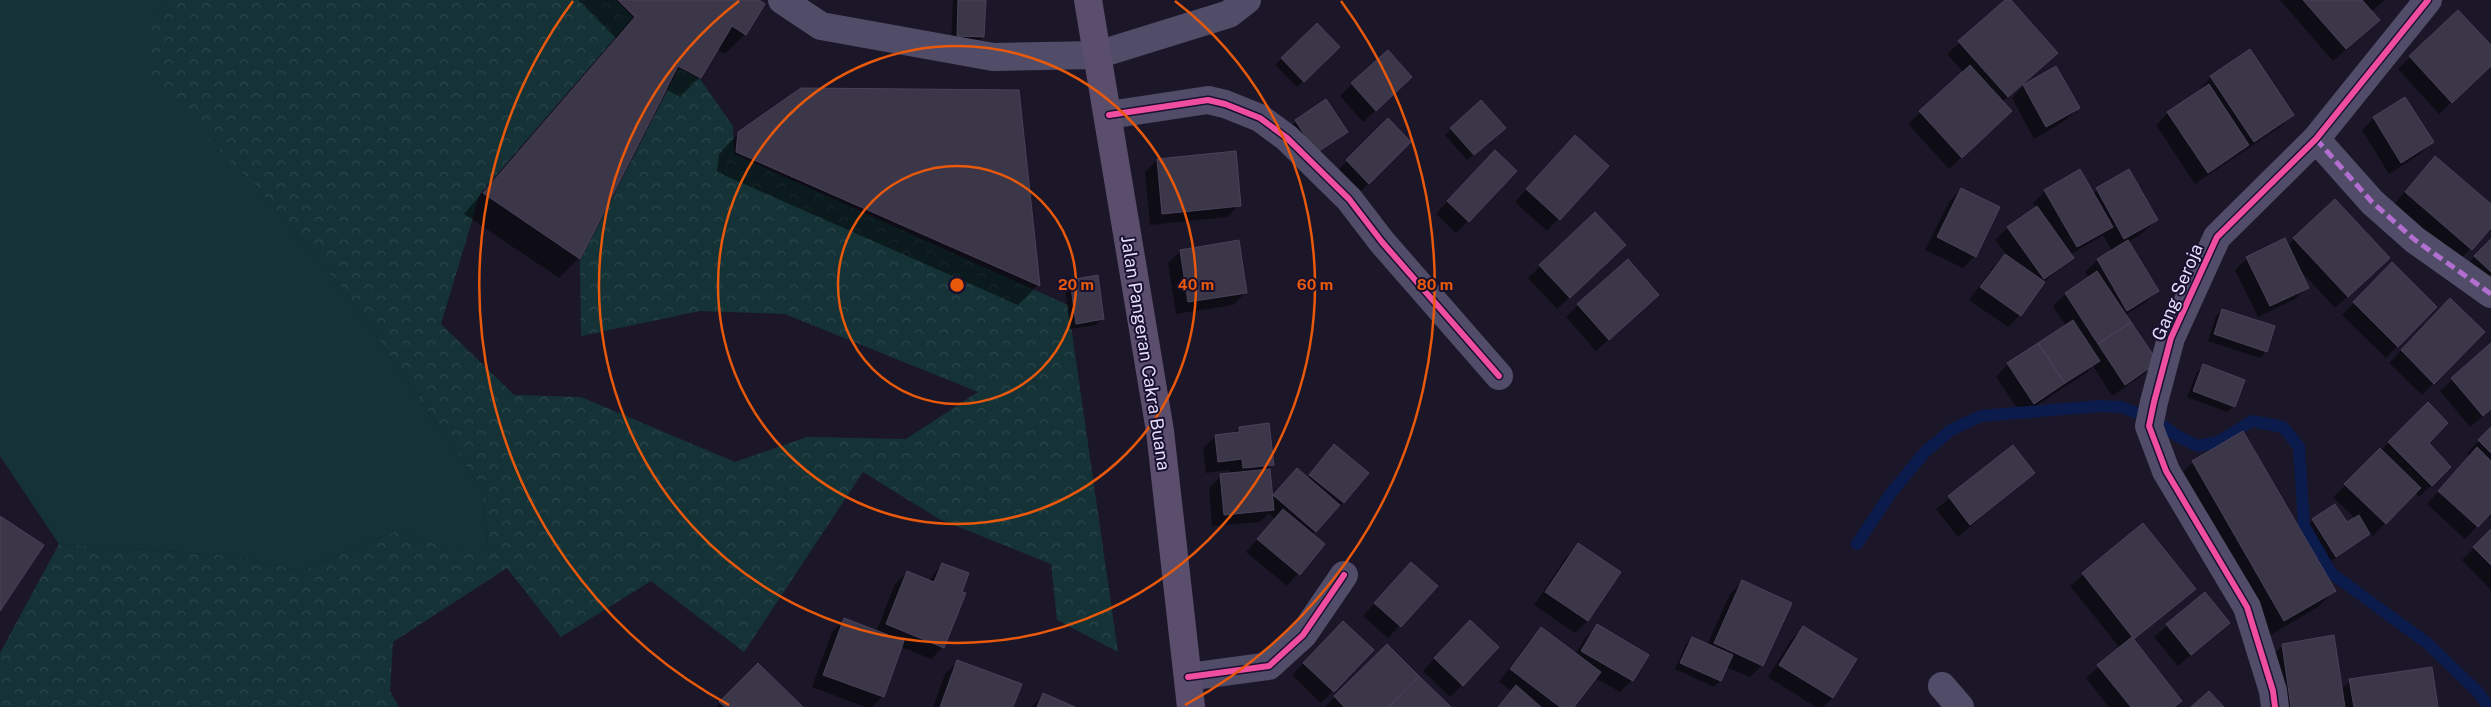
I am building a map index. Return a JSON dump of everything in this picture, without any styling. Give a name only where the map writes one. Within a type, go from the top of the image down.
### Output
[{"type":"main road","name":"Jalan Pangeran Cakra Buana","points":[[1088,0],[1109,115],[1160,431],[1191,707]]},
{"type":"street","points":[[782,0],[821,26],[993,57],[1097,55],[1231,5]]},
{"type":"street","name":"Gang Seroja","points":[[2275,707],[2273,691],[2247,607],[2166,470],[2152,414],[2171,338],[2217,237],[2316,139],[2428,0]]},
{"type":"street","points":[[1109,115],[1208,100],[1225,104],[1260,118],[1287,138],[1350,199],[1388,249],[1499,376]]},
{"type":"street","points":[[2316,139],[2372,202],[2415,240],[2491,294]]},
{"type":"street","points":[[1188,677],[1269,666],[1303,635],[1344,576]]},
{"type":"street","points":[[1942,686],[1960,707]]},
{"type":"green space","points":[[0,0],[168,0],[153,16],[256,186],[348,295],[482,489],[489,558],[395,532],[301,571],[237,556],[59,544],[0,456]]},
{"type":"green space","points":[[168,0],[616,0],[633,17],[480,194],[441,324],[514,395],[581,397],[735,462],[807,437],[906,439],[978,392],[785,314],[700,311],[581,336],[580,261],[679,68],[700,79],[733,126],[734,154],[1068,305],[1118,652],[1057,620],[1051,564],[939,519],[863,472],[744,652],[651,581],[561,637],[507,568],[393,642],[390,691],[399,707],[0,707],[0,653],[59,544],[237,556],[301,571],[395,532],[489,557],[482,489],[348,295],[256,186],[146,78],[153,16]]},
{"type":"building","points":[[618,0],[759,0],[765,4],[746,35],[732,26],[701,78],[678,66],[580,259],[483,193],[635,17]]},
{"type":"building","points":[[958,0],[986,0],[984,37],[957,36]]},
{"type":"building","points":[[2005,0],[2011,0],[2058,53],[2008,97],[1958,41]]},
{"type":"building","points":[[2303,0],[2362,0],[2380,20],[2346,49]]},
{"type":"building","points":[[2458,10],[2491,45],[2491,66],[2452,103],[2409,56]]},
{"type":"building","points":[[1317,23],[1340,47],[1304,82],[1281,58]]},
{"type":"building","points":[[2250,49],[2294,115],[2254,142],[2210,76]]},
{"type":"building","points":[[1388,50],[1412,77],[1376,111],[1351,83]]},
{"type":"building","points":[[1970,65],[2012,111],[1962,158],[1919,111]]},
{"type":"building","points":[[2056,66],[2080,108],[2046,127],[2023,85]]},
{"type":"building","points":[[2209,84],[2249,145],[2208,173],[2167,112]]},
{"type":"building","points":[[801,88],[1019,90],[1040,286],[736,152],[738,132]]},
{"type":"building","points":[[2405,97],[2434,142],[2401,163],[2373,117]]},
{"type":"building","points":[[1326,99],[1348,132],[1316,153],[1295,120]]},
{"type":"building","points":[[1481,100],[1506,128],[1474,155],[1450,128]]},
{"type":"building","points":[[1388,118],[1411,142],[1369,184],[1346,160]]},
{"type":"building","points":[[1575,135],[1609,166],[1560,220],[1526,189]]},
{"type":"building","points":[[1495,150],[1517,171],[1469,222],[1447,201]]},
{"type":"building","points":[[1236,151],[1241,206],[1162,214],[1157,159]]},
{"type":"building","points":[[2435,156],[2491,204],[2491,228],[2472,250],[2405,192]]},
{"type":"building","points":[[2080,169],[2113,227],[2077,247],[2044,190]]},
{"type":"building","points":[[2129,169],[2158,220],[2124,239],[2096,188]]},
{"type":"building","points":[[1961,188],[2000,207],[1976,257],[1937,237]]},
{"type":"building","points":[[2335,199],[2390,258],[2348,297],[2293,238]]},
{"type":"building","points":[[2037,206],[2074,258],[2044,279],[2007,227]]},
{"type":"building","points":[[1595,212],[1626,245],[1570,298],[1539,265]]},
{"type":"building","points":[[2285,238],[2309,288],[2270,306],[2246,257]]},
{"type":"building","points":[[2491,239],[2491,272],[2474,256]]},
{"type":"building","points":[[1239,240],[1247,293],[1188,302],[1180,250]]},
{"type":"building","points":[[2128,240],[2159,291],[2127,311],[2097,259]]},
{"type":"building","points":[[2005,254],[2045,282],[2021,316],[1980,287]]},
{"type":"building","points":[[1628,259],[1659,295],[1609,340],[1577,304]]},
{"type":"building","points":[[2392,262],[2437,307],[2398,347],[2353,302]]},
{"type":"building","points":[[2097,271],[2131,322],[2098,344],[2065,293]]},
{"type":"building","points":[[1098,275],[1104,319],[1076,324],[1070,280]]},
{"type":"building","points":[[2450,298],[2485,332],[2434,384],[2401,350]]},
{"type":"building","points":[[2222,309],[2275,326],[2267,352],[2214,334]]},
{"type":"building","points":[[2073,320],[2100,361],[2065,383],[2038,343]]},
{"type":"building","points":[[2131,322],[2158,362],[2125,385],[2098,344]]},
{"type":"building","points":[[2038,343],[2065,383],[2034,404],[2007,363]]},
{"type":"building","points":[[2491,343],[2491,409],[2483,416],[2451,378]]},
{"type":"building","points":[[2203,364],[2245,380],[2235,407],[2193,391]]},
{"type":"building","points":[[2428,402],[2448,423],[2429,443],[2451,467],[2432,486],[2388,442]]},
{"type":"building","points":[[1269,423],[1274,465],[1243,468],[1242,459],[1218,462],[1215,435],[1239,432],[1239,427]]},
{"type":"building","points":[[2491,427],[2491,453],[2478,440]]},
{"type":"building","points":[[2243,431],[2336,591],[2284,621],[2192,461]]},
{"type":"building","points":[[1334,444],[1369,473],[1344,503],[1309,475]]},
{"type":"building","points":[[2013,445],[2035,473],[1970,525],[1948,496]]},
{"type":"building","points":[[2477,447],[2491,461],[2491,513],[2478,527],[2438,491]]},
{"type":"building","points":[[2380,448],[2421,488],[2386,524],[2344,484]]},
{"type":"building","points":[[1297,468],[1340,505],[1316,532],[1273,495]]},
{"type":"building","points":[[1270,469],[1274,510],[1224,515],[1220,474]]},
{"type":"building","points":[[2335,504],[2347,522],[2359,515],[2370,534],[2336,557],[2312,519]]},
{"type":"building","points":[[1283,509],[1325,544],[1300,575],[1257,539]]},
{"type":"building","points":[[0,516],[44,545],[0,611]]},
{"type":"building","points":[[2143,523],[2196,589],[2134,639],[2082,573]]},
{"type":"building","points":[[2491,529],[2491,565],[2473,547]]},
{"type":"building","points":[[1578,543],[1621,572],[1588,621],[1545,592]]},
{"type":"building","points":[[1411,562],[1438,586],[1401,627],[1374,603]]},
{"type":"building","points":[[942,563],[969,573],[962,592],[966,593],[944,648],[886,624],[907,571],[934,582]]},
{"type":"building","points":[[1742,580],[1792,603],[1763,666],[1714,643]]},
{"type":"building","points":[[2205,592],[2230,623],[2191,655],[2166,624]]},
{"type":"building","points":[[844,618],[904,641],[884,697],[823,675]]},
{"type":"building","points":[[1470,620],[1499,647],[1463,686],[1434,658]]},
{"type":"building","points":[[1343,621],[1374,650],[1334,692],[1303,663]]},
{"type":"building","points":[[1597,624],[1649,655],[1633,681],[1581,651]]},
{"type":"building","points":[[1803,626],[1857,659],[1833,698],[1779,665]]},
{"type":"building","points":[[1541,627],[1601,672],[1574,707],[1560,707],[1510,669]]},
{"type":"building","points":[[2334,635],[2345,707],[2291,707],[2282,644]]},
{"type":"building","points":[[1692,637],[1733,655],[1721,681],[1680,663]]},
{"type":"building","points":[[2132,637],[2182,701],[2174,707],[2131,707],[2097,665]]},
{"type":"building","points":[[1387,644],[1419,676],[1388,707],[1344,707],[1334,696]]},
{"type":"building","points":[[957,660],[1022,684],[1013,707],[940,707]]},
{"type":"building","points":[[758,663],[803,707],[725,707],[719,702]]},
{"type":"building","points":[[2432,667],[2438,707],[2354,707],[2349,679]]},
{"type":"building","points":[[1419,676],[1451,707],[1389,707]]},
{"type":"building","points":[[1516,685],[1541,707],[1498,707]]},
{"type":"building","points":[[2209,691],[2224,707],[2191,707]]},
{"type":"building","points":[[1043,693],[1075,707],[1037,707]]},
{"type":"waterway","points":[[1857,544],[1891,493],[1925,452],[1951,430],[1981,416],[2100,406],[2121,407],[2153,419],[2179,437],[2198,446],[2218,442],[2252,421],[2283,427],[2299,447],[2304,526],[2331,573],[2427,643],[2478,692],[2489,707]]},
{"type":"marked path","points":[[2316,139],[2372,202],[2415,240],[2491,294]]},
{"type":"cycle path","points":[[2275,707],[2273,691],[2247,607],[2166,471],[2149,426],[2154,402],[2171,338],[2217,237],[2316,139],[2428,0]]},
{"type":"cycle path","points":[[1109,115],[1208,100],[1225,104],[1260,118],[1287,138],[1349,199],[1382,242],[1499,376]]},
{"type":"cycle path","points":[[1188,677],[1269,666],[1303,635],[1344,575]]}]
